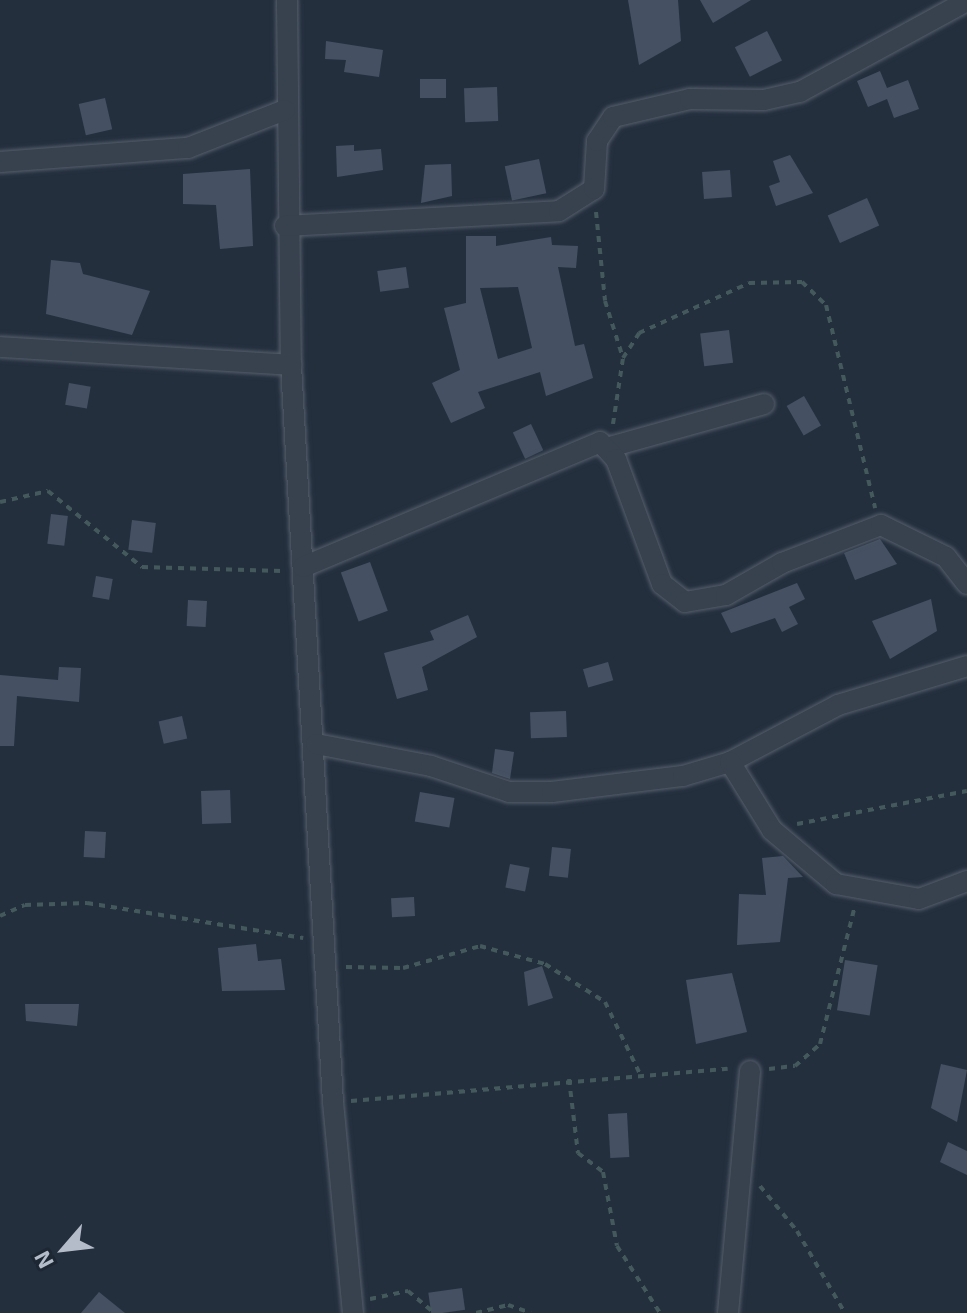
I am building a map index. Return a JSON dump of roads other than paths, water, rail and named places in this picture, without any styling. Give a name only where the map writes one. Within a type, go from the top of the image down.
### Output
[{"type":"street","points":[[288,0],[285,226],[291,365],[316,744],[333,1102],[352,1308]]},
{"type":"street","points":[[285,226],[501,220],[559,211],[594,189],[597,141],[613,117],[690,99],[800,92],[967,1]]},
{"type":"street","points":[[0,162],[188,148],[285,110]]},
{"type":"street","points":[[0,347],[291,365]]},
{"type":"street","points":[[304,569],[589,443],[608,445],[764,404]]},
{"type":"street","points":[[608,445],[662,584],[685,602],[726,595],[782,563],[881,525],[946,557],[967,584]]},
{"type":"street","points":[[316,744],[431,766],[509,792],[683,776],[730,762],[838,705],[967,666]]},
{"type":"street","points":[[730,762],[772,830],[811,867],[859,893],[919,899],[967,881]]},
{"type":"street","points":[[728,1313],[750,1071]]}]
